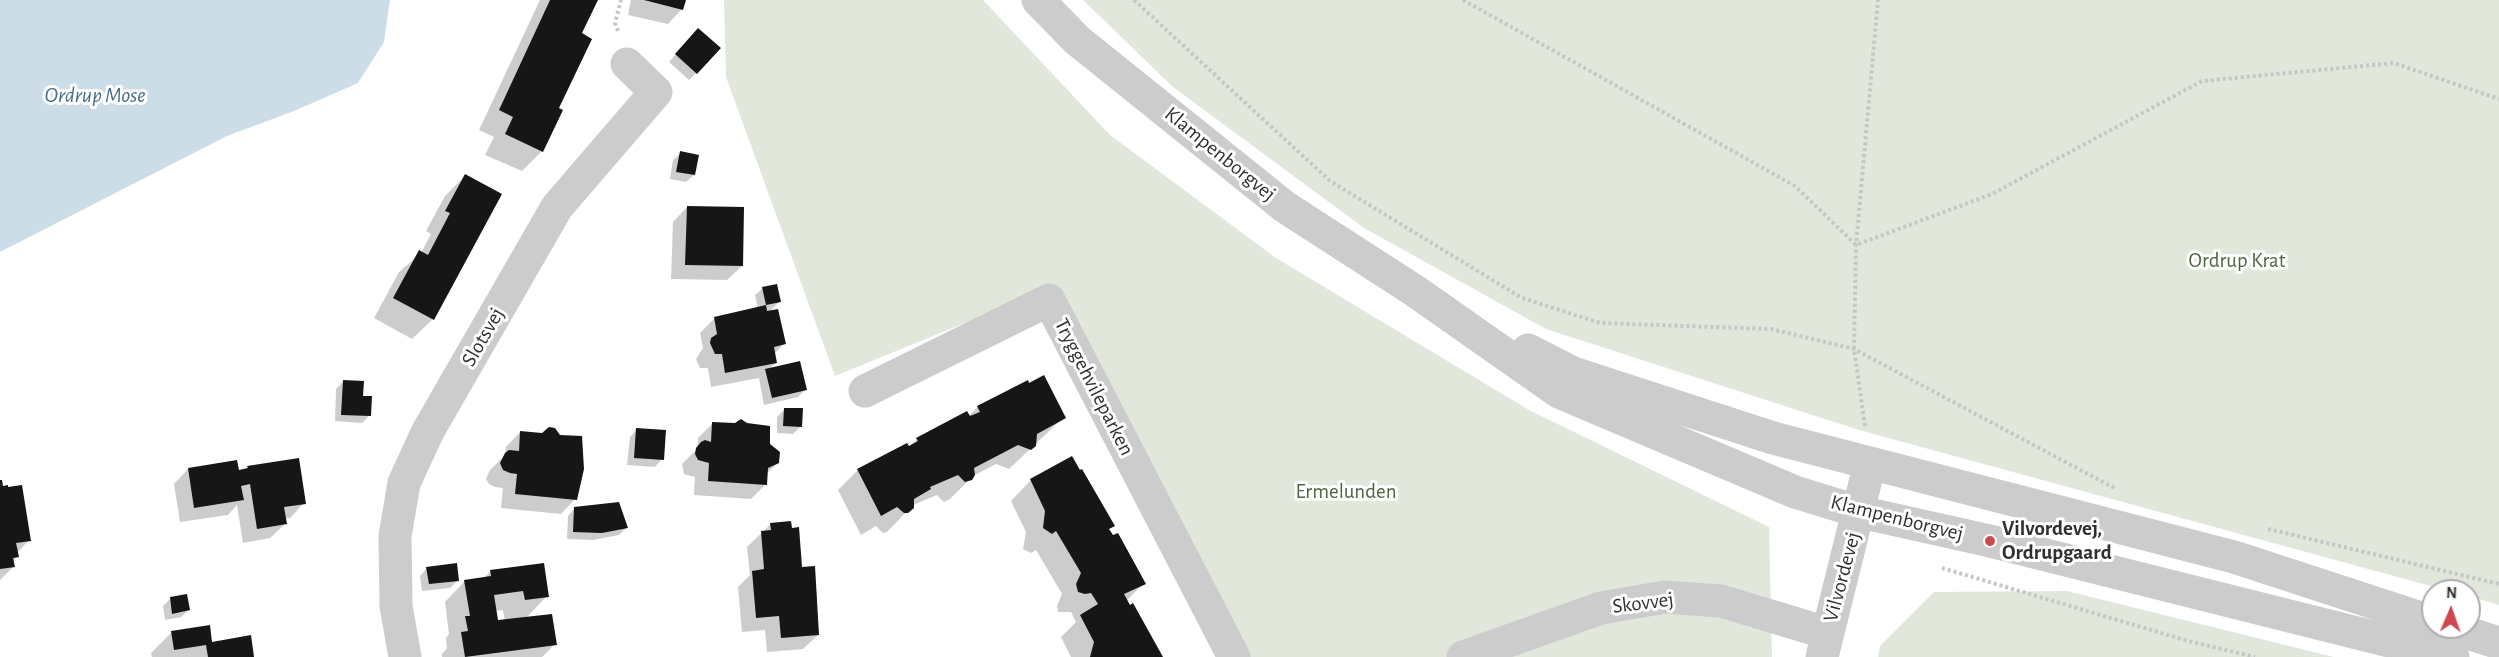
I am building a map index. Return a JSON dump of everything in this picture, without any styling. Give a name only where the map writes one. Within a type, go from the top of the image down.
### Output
[{"type":"street","name":"Klampenborgvej","points":[[1038,0],[1077,40],[1285,207],[1415,291],[1559,392],[1795,492],[1860,512],[2001,544],[2453,657]]},
{"type":"street","name":"Slotsvej","points":[[405,657],[396,606],[395,536],[404,483],[428,431],[557,207],[656,92],[627,64]]},
{"type":"street","name":"Klampenborgvej","points":[[1415,291],[1573,373],[1773,438],[2234,557],[2421,618]]},
{"type":"street","name":"Tryggehvileparken","points":[[865,391],[1049,300],[1234,657]]},
{"type":"street","name":"Vilvordevej","points":[[1825,645],[1860,512],[1870,463]]},
{"type":"street","name":"Skovvej","points":[[1463,657],[1601,608],[1665,597],[1721,601],[1825,645]]},
{"type":"street","points":[[2481,637],[2499,643]]},
{"type":"path","points":[[1134,0],[1330,181],[1522,298],[1600,323],[1771,329],[1854,349],[2119,490]]},
{"type":"path","points":[[1463,0],[1795,186],[1856,245]]},
{"type":"path","points":[[1870,463],[1854,349],[1856,245],[1878,0]]},
{"type":"path","points":[[1856,245],[1992,194],[2202,81],[2394,63],[2499,99]]},
{"type":"path","points":[[2257,526],[2499,584]]},
{"type":"path","points":[[1932,562],[1942,569],[2187,641],[2255,657]]},
{"type":"green space","name":"Ermelunden","points":[[724,0],[983,0],[1110,135],[1276,258],[1529,410],[1769,527],[1772,657],[1244,657],[1053,287],[835,376],[726,77]]},
{"type":"green space","name":"Ordrup Krat","points":[[1083,0],[2499,0],[2499,605],[2481,600],[2481,579],[2421,579],[2421,583],[1859,430],[1546,329],[1364,228],[1173,87]]},
{"type":"green space","points":[[2067,591],[2334,657],[1878,657],[1880,646],[1934,592]]},
{"type":"water","name":"Ordrup Mose","points":[[0,0],[390,0],[384,42],[358,83],[294,111],[227,136],[0,252]]},
{"type":"building","points":[[550,0],[598,0],[582,33],[592,39],[559,108],[563,110],[543,152],[505,134],[513,117],[499,110]]},
{"type":"building","points":[[644,0],[686,0],[683,10]]},
{"type":"building","points":[[698,28],[721,48],[697,74],[675,54]]},
{"type":"building","points":[[680,151],[699,155],[695,175],[676,172]]},
{"type":"building","points":[[465,174],[502,194],[434,320],[393,298],[419,250],[428,255],[450,213],[445,211]]},
{"type":"building","points":[[687,206],[744,207],[743,266],[685,265]]},
{"type":"building","points":[[777,284],[781,302],[766,305],[762,287]]},
{"type":"building","points":[[766,305],[767,311],[778,309],[786,344],[774,347],[777,363],[725,373],[722,354],[715,354],[710,343],[711,338],[717,334],[714,317]]},
{"type":"building","points":[[800,361],[807,390],[772,398],[765,369]]},
{"type":"building","points":[[1044,375],[1066,418],[1037,434],[1036,446],[1031,450],[1018,445],[974,468],[975,475],[972,480],[965,482],[958,475],[930,487],[931,489],[914,499],[914,508],[908,513],[904,513],[897,507],[881,516],[857,469],[907,443],[909,446],[918,441],[916,438],[967,411],[970,416],[980,412],[977,406],[1028,380],[1029,383]]},
{"type":"building","points":[[343,380],[364,381],[363,396],[372,396],[371,416],[341,415]]},
{"type":"building","points":[[784,408],[803,408],[802,427],[783,426]]},
{"type":"building","points":[[741,419],[747,423],[770,426],[770,444],[780,452],[779,463],[768,468],[767,485],[708,481],[709,463],[698,460],[695,454],[701,442],[705,440],[711,442],[712,422],[735,423]]},
{"type":"building","points":[[549,427],[555,428],[560,435],[582,436],[584,469],[577,500],[515,494],[517,474],[503,470],[500,463],[509,450],[519,451],[520,431],[542,433]]},
{"type":"building","points":[[636,428],[666,430],[664,460],[634,458]]},
{"type":"building","points":[[1072,456],[1115,526],[1109,529],[1113,535],[1118,533],[1146,584],[1124,594],[1130,605],[1133,603],[1163,657],[1090,657],[1094,642],[1080,615],[1098,604],[1091,593],[1078,592],[1076,584],[1081,573],[1056,531],[1052,534],[1043,528],[1045,511],[1030,479]]},
{"type":"building","points":[[299,458],[306,504],[284,507],[287,524],[257,529],[250,484],[241,486],[244,500],[194,508],[188,468],[237,460],[239,470],[248,468],[247,466]]},
{"type":"building","points":[[0,480],[3,486],[22,485],[31,541],[16,543],[19,557],[13,558],[15,567],[0,569]]},
{"type":"building","points":[[619,502],[628,528],[602,533],[573,532],[574,507]]},
{"type":"building","points":[[791,521],[792,528],[799,527],[802,567],[815,566],[819,635],[781,638],[779,616],[756,618],[752,571],[764,569],[761,531],[771,530],[770,523]]},
{"type":"building","points":[[457,563],[459,581],[429,584],[426,567]]},
{"type":"building","points":[[544,563],[549,597],[525,600],[523,591],[494,595],[498,620],[552,614],[557,645],[465,657],[461,632],[468,631],[465,616],[470,616],[464,580],[491,576],[490,570]]},
{"type":"building","points":[[187,594],[190,610],[172,614],[170,597]]},
{"type":"building","points":[[210,625],[212,642],[251,635],[254,657],[208,657],[206,645],[174,650],[171,631]]},
{"type":"place","name":"Vilvordevej, Ordrupgaard","points":[[1990,541]]}]
